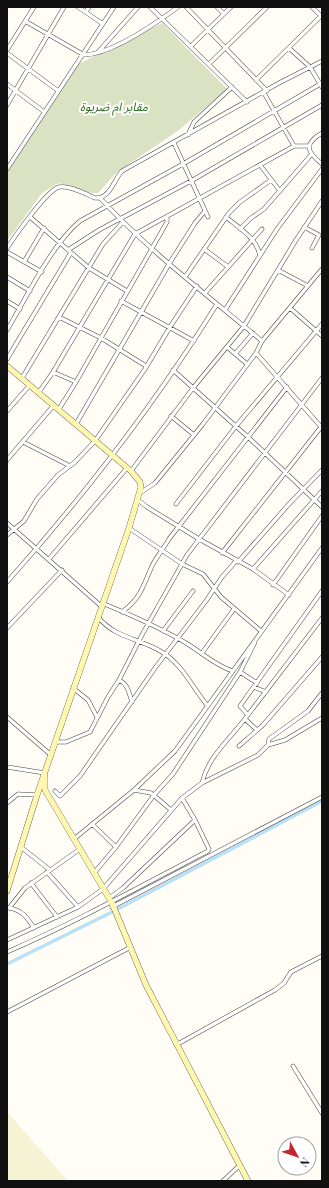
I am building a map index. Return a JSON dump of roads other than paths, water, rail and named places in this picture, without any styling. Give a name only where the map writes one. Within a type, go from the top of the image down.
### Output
[{"type":"street","points":[[28,7],[33,8],[7,52],[57,90]]},
{"type":"street","points":[[7,105],[64,7]]},
{"type":"street","points":[[78,7],[103,24]]},
{"type":"street","points":[[86,12],[89,7]]},
{"type":"street","points":[[7,169],[43,111],[84,55],[114,7]]},
{"type":"street","points":[[98,53],[138,7]]},
{"type":"street","points":[[150,7],[247,102]]},
{"type":"street","points":[[25,21],[84,55],[98,53],[132,37],[178,7]]},
{"type":"street","points":[[186,7],[256,80],[265,92],[294,146]]},
{"type":"street","points":[[217,7],[224,14]]},
{"type":"street","points":[[191,46],[230,7]]},
{"type":"street","points":[[209,64],[267,7]]},
{"type":"street","points":[[256,80],[322,16],[312,7]]},
{"type":"street","points":[[7,330],[9,323],[42,272],[76,224],[107,205],[183,164],[321,85],[310,67],[289,48]]},
{"type":"street","points":[[7,248],[51,192],[60,187],[95,198],[100,198],[109,192],[122,171],[322,61]]},
{"type":"street","points":[[7,84],[43,111]]},
{"type":"street","points":[[188,135],[194,122],[232,87]]},
{"type":"street","points":[[68,250],[322,105]]},
{"type":"street","points":[[322,133],[312,140],[309,146],[311,155],[322,164]]},
{"type":"street","points":[[174,143],[208,217]]},
{"type":"street","points":[[39,392],[53,372],[135,234],[294,146],[309,146]]},
{"type":"street","points":[[240,229],[251,218],[264,210],[311,155]]},
{"type":"street","points":[[7,158],[11,161]]},
{"type":"street","points":[[260,165],[280,191]]},
{"type":"street","points":[[225,310],[277,229],[322,169]]},
{"type":"street","points":[[185,277],[226,217],[240,202],[271,180]]},
{"type":"street","points":[[100,198],[135,234],[152,247],[168,264],[205,292],[217,304],[262,341]]},
{"type":"street","points":[[49,559],[129,469],[244,326],[304,227],[322,202]]},
{"type":"street","points":[[76,424],[120,350],[168,264],[195,223],[205,212]]},
{"type":"street","points":[[7,460],[56,407],[76,382],[167,222],[167,216]]},
{"type":"street","points":[[30,217],[68,250],[70,254],[89,268],[127,291]]},
{"type":"street","points":[[226,217],[251,239],[259,250],[260,256]]},
{"type":"street","points":[[22,378],[104,243],[121,220]]},
{"type":"street","points":[[304,227],[319,235],[312,248]]},
{"type":"street","points":[[24,262],[44,228]]},
{"type":"street","points":[[205,292],[251,239],[262,229]]},
{"type":"street","points":[[204,249],[227,266]]},
{"type":"street","points":[[7,252],[42,272]]},
{"type":"street","points":[[7,359],[70,254]]},
{"type":"street","points":[[140,493],[155,483],[194,435],[256,352],[262,341],[322,269]]},
{"type":"street","points":[[278,270],[308,286]]},
{"type":"street","points":[[7,277],[30,291]]},
{"type":"street","points":[[7,535],[13,528],[22,523],[37,499],[58,475],[70,466],[95,441],[145,369],[197,286]]},
{"type":"street","points":[[7,301],[20,308]]},
{"type":"street","points":[[121,301],[142,311],[194,341]]},
{"type":"street","points":[[7,582],[37,549],[112,456],[194,341],[217,304]]},
{"type":"street","points":[[290,308],[322,336]]},
{"type":"street","points":[[59,317],[72,325],[79,326],[101,338],[146,366]]},
{"type":"street","points":[[176,504],[236,426],[322,324]]},
{"type":"street","points":[[235,354],[253,333]]},
{"type":"street","points":[[227,347],[247,364]]},
{"type":"street","points":[[222,553],[322,428],[302,403],[256,352]]},
{"type":"street","points":[[7,366],[129,469],[140,482],[140,493],[129,528],[37,795],[22,848],[7,891]]},
{"type":"street","points":[[173,370],[248,436],[322,507]]},
{"type":"street","points":[[53,372],[76,382]]},
{"type":"street","points":[[55,742],[66,742],[90,732],[119,680],[148,622],[182,564],[264,452],[322,378]]},
{"type":"street","points":[[7,411],[30,385]]},
{"type":"street","points":[[122,612],[132,604],[141,593],[153,564],[162,550],[287,387]]},
{"type":"street","points":[[171,416],[194,435]]},
{"type":"street","points":[[23,442],[70,466]]},
{"type":"street","points":[[55,791],[60,796],[80,776],[165,654],[222,577],[322,470]]},
{"type":"street","points":[[253,569],[322,492]]},
{"type":"street","points":[[138,500],[199,540],[237,562],[253,569],[273,585],[289,595]]},
{"type":"street","points":[[273,585],[322,516]]},
{"type":"street","points":[[7,523],[102,605],[148,622],[202,653],[223,668],[233,671]]},
{"type":"street","points":[[129,528],[182,564],[203,574],[214,589],[234,609],[261,631]]},
{"type":"street","points":[[94,872],[116,847],[154,795],[173,774],[240,672],[261,631],[289,595],[322,548]]},
{"type":"street","points":[[7,628],[62,570]]},
{"type":"street","points":[[163,631],[193,591]]},
{"type":"street","points":[[248,715],[240,706],[322,591]]},
{"type":"street","points":[[202,653],[234,609]]},
{"type":"street","points":[[98,616],[104,625],[124,637],[165,654],[193,684],[207,705]]},
{"type":"street","points":[[202,783],[206,767],[245,719],[322,618]]},
{"type":"street","points":[[74,839],[134,790],[175,751],[257,638]]},
{"type":"street","points":[[239,746],[257,730],[288,697],[322,657]]},
{"type":"street","points":[[240,672],[257,682]]},
{"type":"street","points":[[119,680],[127,687],[132,702]]},
{"type":"street","points":[[254,686],[266,692]]},
{"type":"street","points":[[73,688],[88,700],[97,717]]},
{"type":"street","points":[[268,746],[269,739],[308,711],[322,693]]},
{"type":"street","points":[[7,717],[51,755]]},
{"type":"street","points":[[7,940],[78,907],[103,889],[182,798],[202,783],[258,756],[268,746],[286,740],[322,718]]},
{"type":"street","points":[[245,719],[257,730]]},
{"type":"street","points":[[7,767],[45,773]]},
{"type":"street","points":[[45,773],[45,790],[111,903],[146,985],[248,1181]]},
{"type":"street","points":[[134,790],[147,792],[154,795],[172,810]]},
{"type":"street","points":[[7,803],[18,794],[37,795]]},
{"type":"street","points":[[7,952],[111,903],[322,797]]},
{"type":"street","points":[[111,903],[141,885],[208,851],[209,849],[195,820],[182,798]]},
{"type":"street","points":[[111,903],[123,888],[195,820]]},
{"type":"street","points":[[92,824],[116,847]]},
{"type":"street","points":[[22,848],[48,871],[78,907]]},
{"type":"street","points":[[34,928],[24,915],[16,909],[8,907],[31,883],[80,848]]},
{"type":"street","points":[[31,883],[57,917]]},
{"type":"street","points":[[7,1012],[129,948]]},
{"type":"street","points":[[176,1045],[275,990],[284,983],[291,972],[322,956]]},
{"type":"street","points":[[294,1066],[322,1113]]},
{"type":"street","points":[[223,1181],[240,1165]]},
{"type":"waterway","points":[[7,964],[114,911],[322,801]]},
{"type":"park label","name":"مقابر ام ضريوة","points":[[114,107]]}]
